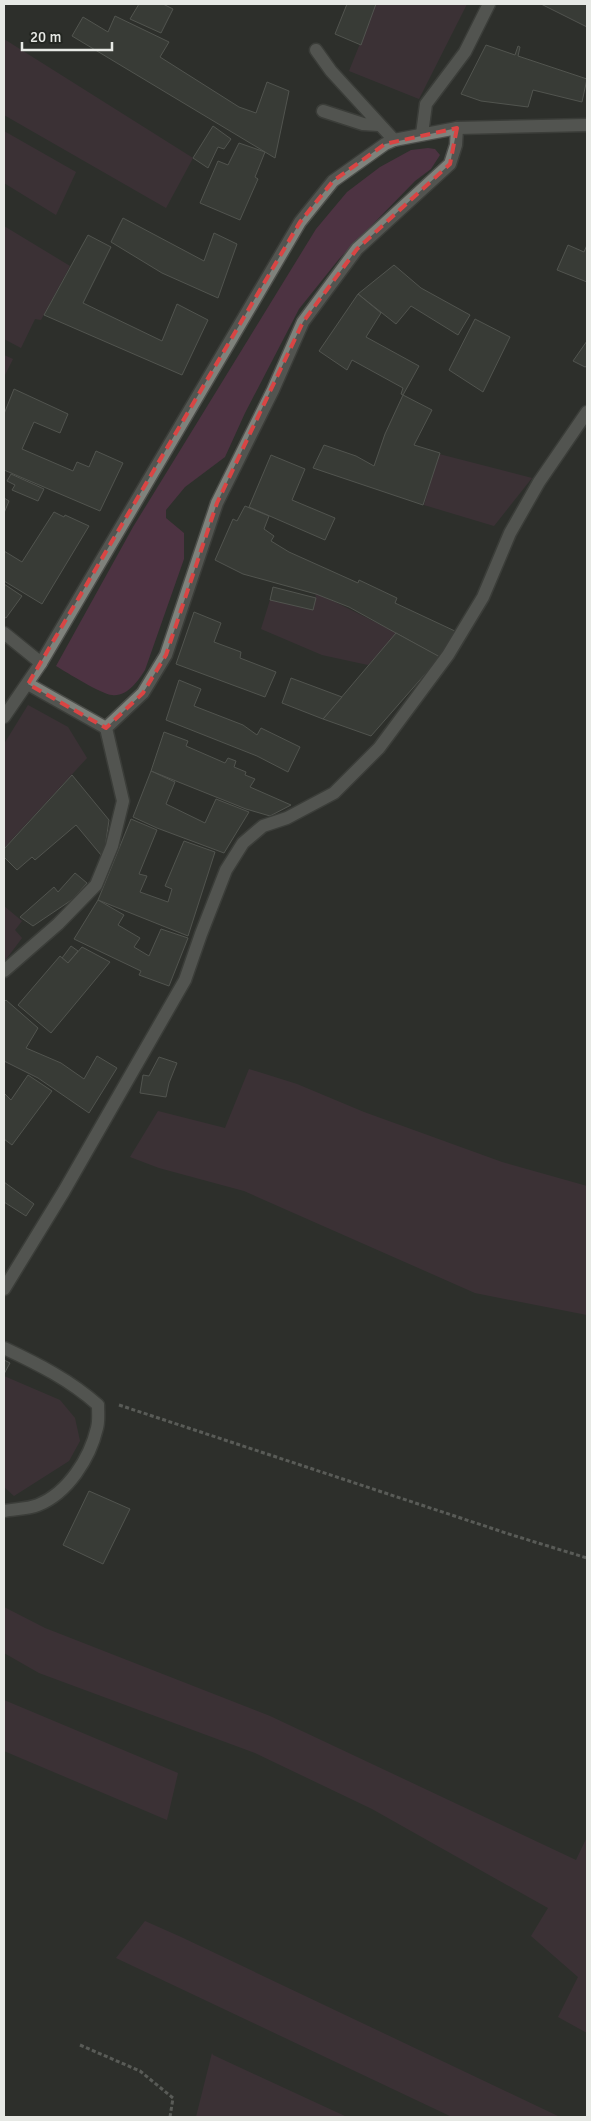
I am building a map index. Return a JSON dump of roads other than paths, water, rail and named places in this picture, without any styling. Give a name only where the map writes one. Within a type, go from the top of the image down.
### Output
[{"type":"street","points":[[422,134],[426,104],[465,52],[489,4]]},
{"type":"street","points":[[316,50],[331,71],[394,140]]},
{"type":"street","points":[[323,111],[363,124],[379,125]]},
{"type":"street","points":[[4,717],[41,663],[300,222],[333,181],[385,144],[394,140],[457,128],[587,125]]},
{"type":"street","points":[[106,728],[143,692],[166,655],[217,503],[273,390],[303,322],[357,249],[450,164],[456,145],[457,128]]},
{"type":"street","points":[[4,1289],[64,1191],[185,980],[226,870],[243,843],[263,826],[287,818],[334,792],[380,748],[448,655],[483,597],[510,533],[538,482],[587,412]]},
{"type":"street","points":[[4,633],[41,663]]},
{"type":"street","points":[[4,971],[58,924],[96,885],[112,846],[123,801],[106,728],[28,684]]},
{"type":"street","points":[[4,1348],[80,1389],[98,1405],[98,1426],[94,1440],[79,1469],[59,1491],[38,1505],[4,1511]]}]
